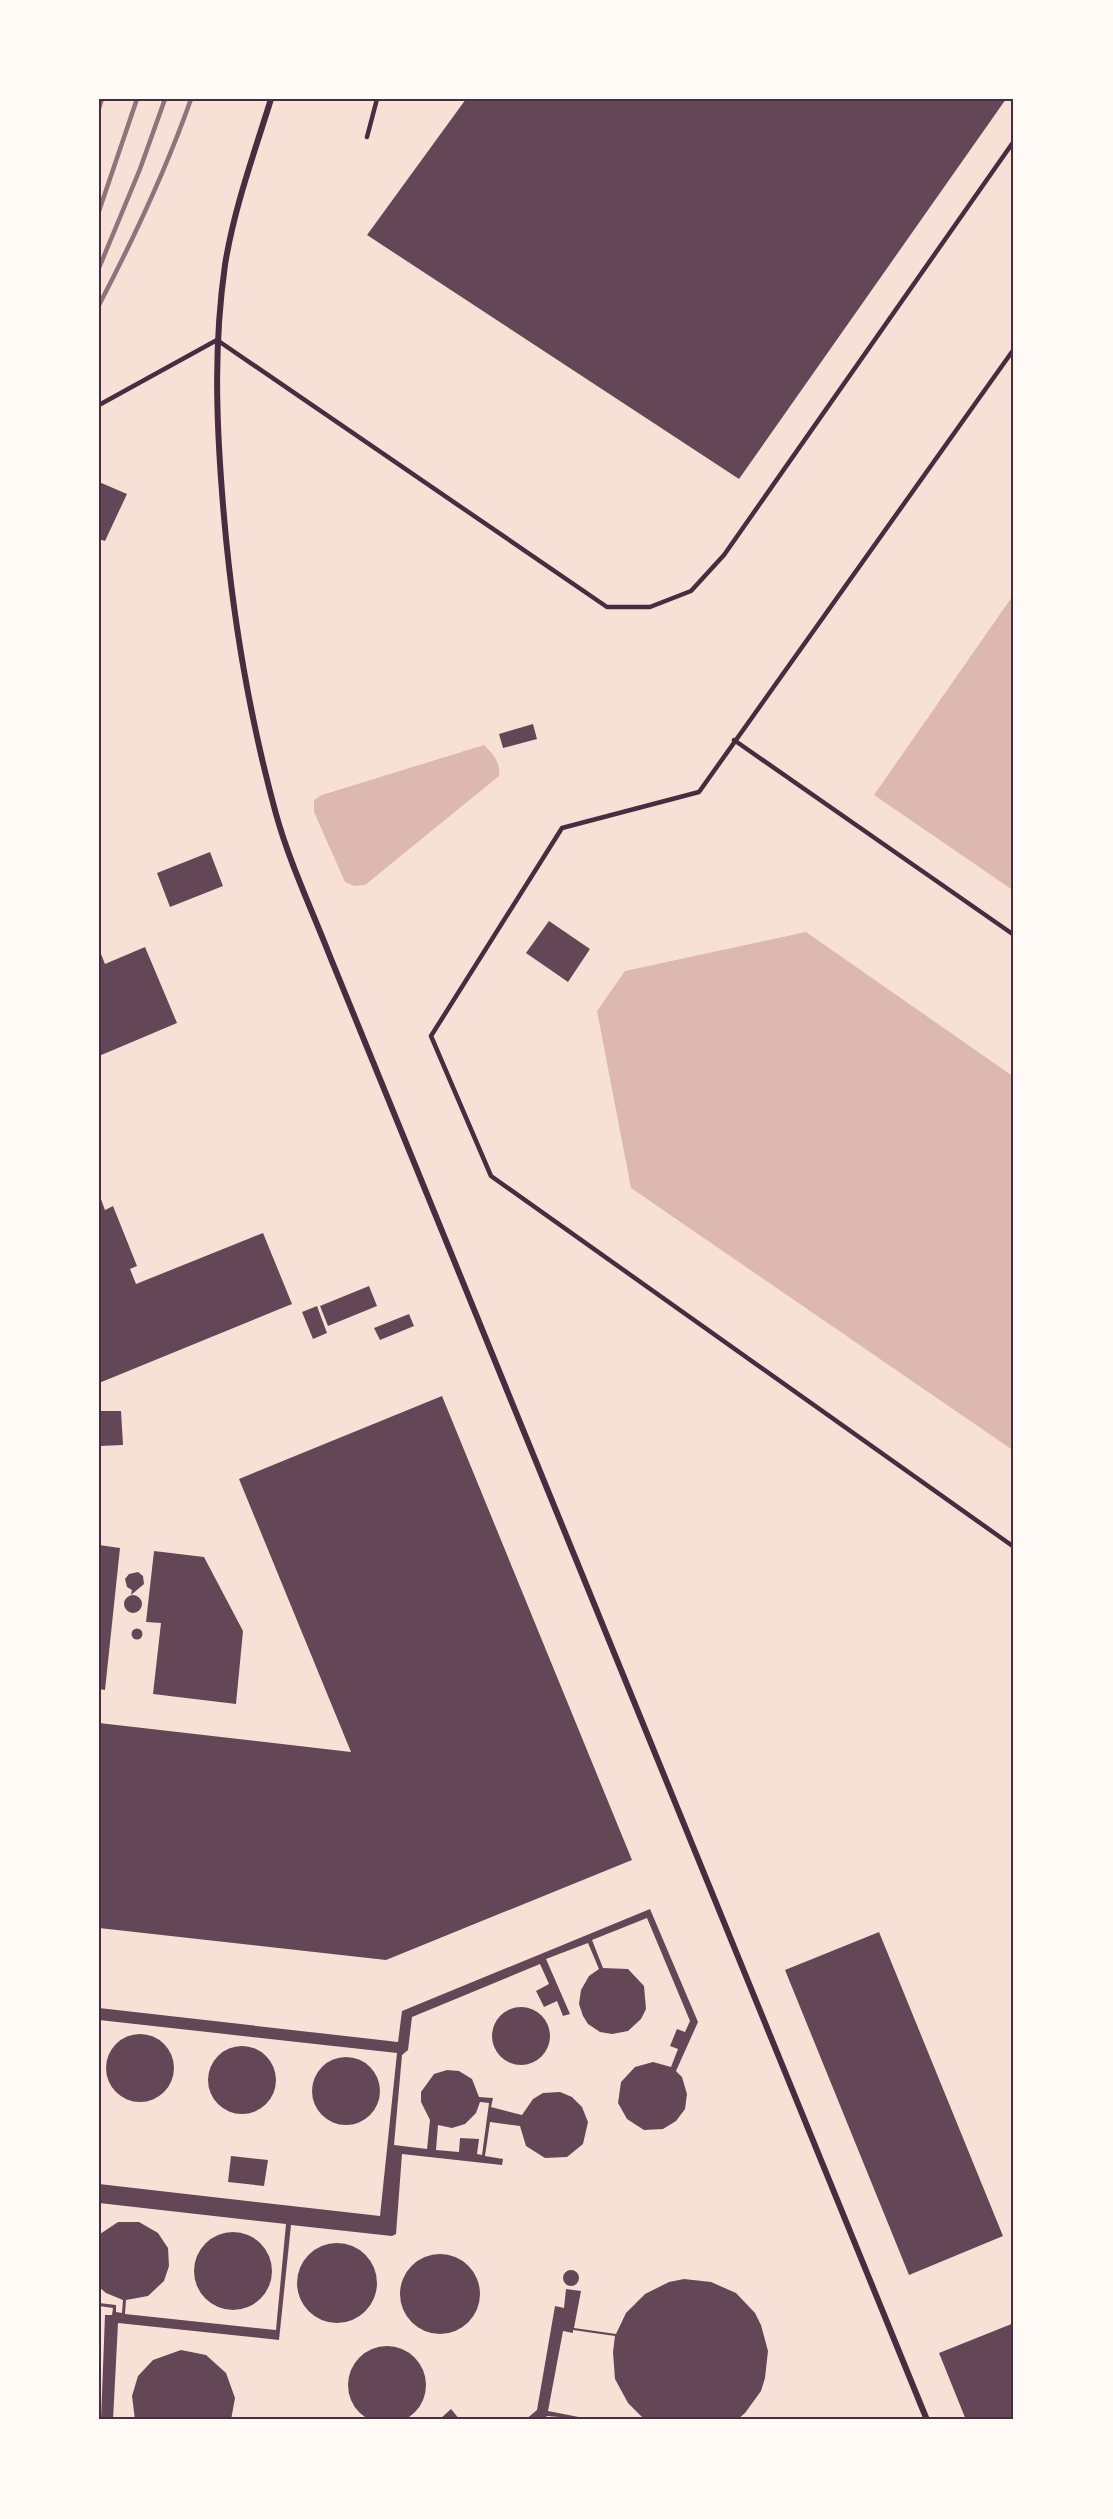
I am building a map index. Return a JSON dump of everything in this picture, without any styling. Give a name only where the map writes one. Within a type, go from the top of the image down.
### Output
[{"type":"street","points":[[271,99],[241,196],[225,264],[217,340],[215,401],[225,540],[244,683],[276,816],[342,988],[927,2420]]},
{"type":"lane","points":[[367,137],[376,99]]},
{"type":"lane","points":[[99,405],[217,340],[607,607],[650,608],[691,591],[724,555],[1014,141]]},
{"type":"lane","points":[[1014,349],[699,792],[562,828],[431,1036],[490,1176],[1014,1547]]},
{"type":"lane","points":[[734,740],[1014,935]]},
{"type":"shaded area","points":[[1014,594],[1014,891],[874,795]]},
{"type":"shaded area","points":[[484,745],[496,759],[499,776],[365,885],[354,886],[345,882],[314,812],[314,800],[322,795]]},
{"type":"shaded area","points":[[806,932],[1014,1077],[1014,1451],[631,1188],[597,1011],[625,971]]},
{"type":"building","points":[[466,99],[1006,99],[739,479],[367,235]]},
{"type":"building","points":[[99,482],[127,494],[105,541],[99,539]]},
{"type":"building","points":[[533,724],[537,739],[503,748],[499,734]]},
{"type":"building","points":[[210,852],[223,886],[170,907],[157,873]]},
{"type":"building","points":[[549,921],[590,949],[568,982],[526,953]]},
{"type":"building","points":[[145,947],[177,1023],[99,1056],[99,949],[105,964]]},
{"type":"building","points":[[99,1194],[105,1210],[113,1206],[137,1266],[130,1269],[136,1284],[263,1233],[292,1304],[99,1383]]},
{"type":"building","points":[[369,1286],[377,1306],[328,1326],[320,1306]]},
{"type":"building","points":[[317,1306],[327,1333],[313,1339],[302,1312]]},
{"type":"building","points":[[409,1314],[414,1326],[380,1340],[374,1328]]},
{"type":"building","points":[[442,1396],[632,1860],[386,1960],[99,1928],[99,1723],[351,1752],[239,1479]]},
{"type":"building","points":[[99,1411],[121,1411],[123,1445],[99,1446]]},
{"type":"building","points":[[99,1545],[120,1548],[105,1690],[99,1689]]},
{"type":"building","points":[[154,1551],[204,1557],[243,1631],[236,1704],[153,1694],[161,1623],[146,1622]]},
{"type":"building","points":[[138,1572],[143,1576],[144,1584],[131,1595],[132,1590],[127,1587],[125,1579],[129,1574]]},
{"type":"building","points":[[133,1595],[139,1598],[142,1604],[139,1610],[133,1613],[127,1610],[124,1604],[127,1598]]},
{"type":"building","points":[[137,1628],[143,1634],[137,1640],[131,1634]]},
{"type":"building","points":[[650,1909],[698,2022],[676,2071],[682,2077],[687,2094],[685,2109],[676,2121],[663,2129],[644,2130],[627,2119],[618,2103],[621,2082],[635,2067],[653,2062],[671,2067],[678,2049],[670,2046],[677,2029],[685,2032],[690,2021],[647,1918],[592,1940],[603,1968],[628,1969],[644,1986],[646,2009],[641,2019],[628,2031],[612,2034],[600,2032],[588,2024],[583,2016],[579,2004],[581,1990],[589,1976],[599,1969],[588,1943],[546,1959],[570,2014],[563,2016],[557,2001],[544,2007],[536,1991],[549,1984],[540,1964],[412,2017],[408,2050],[402,2055],[394,2145],[427,2149],[430,2120],[421,2102],[421,2092],[434,2074],[447,2070],[459,2071],[472,2079],[479,2097],[493,2098],[491,2107],[522,2115],[533,2099],[543,2093],[560,2092],[572,2097],[582,2107],[588,2122],[583,2144],[567,2157],[545,2158],[526,2146],[520,2126],[490,2122],[485,2156],[503,2159],[502,2165],[402,2154],[396,2234],[392,2236],[291,2225],[279,2340],[118,2323],[113,2420],[101,2420],[105,2315],[112,2315],[113,2308],[99,2306],[99,2303],[116,2305],[116,2312],[122,2313],[123,2300],[106,2293],[99,2287],[100,2234],[118,2222],[139,2222],[158,2233],[168,2248],[169,2266],[164,2281],[148,2296],[126,2300],[125,2314],[276,2330],[286,2224],[99,2203],[99,2184],[380,2216],[397,2053],[99,2020],[99,2008],[398,2042],[402,2011]],"holes":[[[480,2102],[489,2103],[482,2155],[477,2154],[479,2139],[460,2138],[459,2152],[436,2150],[438,2125],[452,2128],[465,2124],[476,2113]]]},
{"type":"building","points":[[879,1932],[1003,2236],[909,2275],[785,1970]]},
{"type":"building","points":[[515,2007],[527,2007],[542,2015],[550,2030],[550,2042],[542,2057],[527,2065],[515,2065],[500,2057],[492,2042],[492,2030],[500,2015]]},
{"type":"building","points":[[133,2034],[147,2034],[159,2039],[169,2049],[174,2068],[169,2087],[159,2097],[147,2102],[133,2102],[121,2097],[111,2087],[106,2075],[106,2061],[111,2049],[121,2039]]},
{"type":"building","points":[[235,2046],[249,2046],[261,2051],[271,2061],[276,2080],[271,2099],[261,2109],[249,2114],[235,2114],[223,2109],[213,2099],[208,2087],[208,2073],[213,2061],[223,2051]]},
{"type":"building","points":[[339,2057],[353,2057],[365,2062],[375,2072],[380,2091],[375,2110],[365,2120],[353,2125],[339,2125],[327,2120],[317,2110],[312,2098],[312,2084],[317,2072],[327,2062]]},
{"type":"building","points":[[231,2156],[268,2160],[264,2186],[228,2182]]},
{"type":"building","points":[[225,2232],[241,2232],[255,2238],[266,2249],[272,2263],[272,2279],[266,2293],[255,2304],[241,2310],[225,2310],[211,2304],[200,2293],[194,2279],[194,2263],[200,2249],[211,2238]]},
{"type":"building","points":[[337,2243],[352,2246],[365,2255],[374,2268],[377,2283],[374,2298],[365,2311],[352,2320],[337,2323],[322,2320],[309,2311],[300,2298],[297,2283],[300,2268],[309,2255],[322,2246]]},
{"type":"building","points":[[440,2254],[455,2257],[468,2266],[477,2279],[480,2294],[477,2309],[468,2322],[455,2331],[440,2334],[425,2331],[412,2322],[403,2309],[400,2294],[403,2279],[412,2266],[425,2257]]},
{"type":"building","points":[[571,2270],[579,2278],[571,2286],[563,2278]]},
{"type":"building","points":[[684,2279],[711,2282],[736,2293],[755,2313],[761,2325],[768,2351],[765,2378],[761,2391],[745,2413],[737,2420],[645,2420],[628,2403],[615,2379],[613,2352],[615,2336],[573,2330],[573,2333],[563,2331],[548,2411],[594,2420],[547,2416],[543,2420],[525,2420],[537,2410],[555,2306],[564,2308],[566,2289],[581,2291],[574,2328],[616,2334],[626,2313],[645,2294],[669,2282]]},
{"type":"building","points":[[1014,2323],[1014,2420],[966,2420],[939,2353]]},
{"type":"building","points":[[387,2346],[402,2349],[414,2358],[423,2370],[426,2385],[423,2400],[414,2412],[402,2421],[387,2424],[372,2421],[360,2412],[351,2400],[348,2385],[351,2370],[360,2358],[372,2349]]},
{"type":"building","points":[[181,2350],[206,2355],[226,2373],[235,2398],[231,2420],[135,2420],[132,2396],[138,2376],[153,2360]]},
{"type":"building","points":[[451,2409],[460,2420],[439,2420]]},
{"type":"building","points":[[300,2418],[316,2420],[295,2420]]},
{"type":"railway","points":[[99,108],[102,99]]},
{"type":"railway","points":[[99,211],[137,99]]},
{"type":"railway","points":[[99,268],[140,169],[165,99]]},
{"type":"railway","points":[[99,305],[149,204],[191,99]]}]
